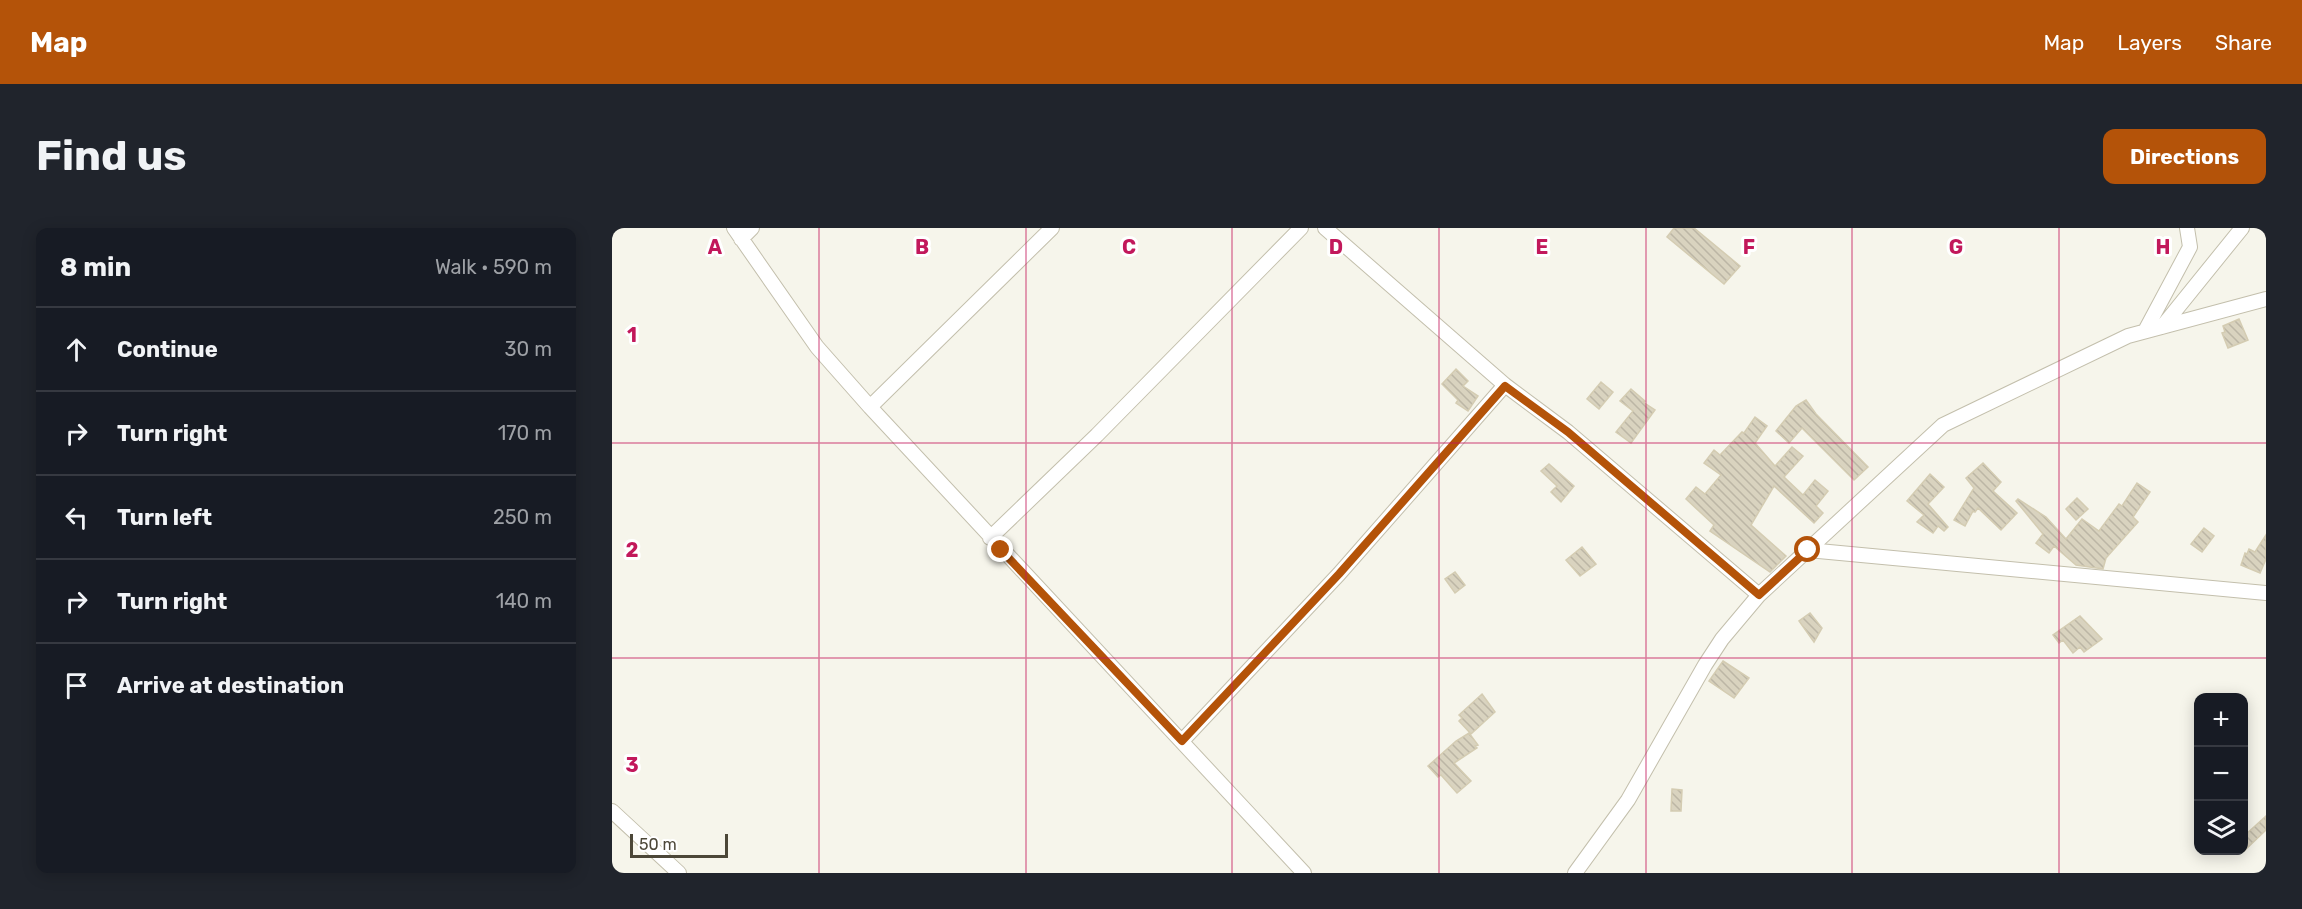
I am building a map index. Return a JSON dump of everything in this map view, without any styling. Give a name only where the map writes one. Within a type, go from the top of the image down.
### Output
[{"type":"street","points":[[752,228],[738,233],[817,347],[990,538],[1304,873]]},
{"type":"street","points":[[870,407],[1052,228]]},
{"type":"street","points":[[990,538],[1097,435],[1301,228]]},
{"type":"street","points":[[1325,228],[1505,386],[1568,432],[1759,595]]},
{"type":"street","points":[[2145,331],[2190,247],[2187,228]]},
{"type":"street","points":[[2162,327],[2242,228]]},
{"type":"street","points":[[1575,873],[1628,800],[1722,639],[1759,595],[1943,425],[2128,336],[2266,298]]},
{"type":"street","points":[[1182,741],[1339,574],[1505,386]]},
{"type":"street","points":[[1808,550],[2266,593]]},
{"type":"street","points":[[612,811],[679,873]]},
{"type":"building","points":[[1674,228],[1694,228],[1740,266],[1724,284],[1667,237]]},
{"type":"building","points":[[2239,319],[2248,340],[2228,348],[2222,333],[2225,332],[2223,326]]},
{"type":"building","points":[[1456,369],[1468,381],[1463,386],[1478,396],[1468,411],[1456,403],[1458,400],[1442,384]]},
{"type":"building","points":[[1601,382],[1613,392],[1599,409],[1587,399]]},
{"type":"building","points":[[1631,389],[1645,401],[1643,402],[1655,410],[1631,443],[1616,432],[1633,411],[1620,401]]},
{"type":"building","points":[[1806,400],[1816,414],[1868,467],[1854,480],[1802,428],[1789,443],[1776,431],[1796,406]]},
{"type":"building","points":[[1755,417],[1767,426],[1755,443],[1775,466],[1792,447],[1803,456],[1784,477],[1803,495],[1815,480],[1828,491],[1816,506],[1823,513],[1814,523],[1774,486],[1751,525],[1786,556],[1770,572],[1710,531],[1714,525],[1686,499],[1696,487],[1705,494],[1721,475],[1704,463],[1714,450],[1720,455],[1742,432],[1744,433]]},
{"type":"building","points":[[1983,463],[2001,482],[1993,491],[2017,513],[2001,530],[1978,508],[1975,512],[1973,511],[1965,526],[1954,520],[1974,488],[1966,478]]},
{"type":"building","points":[[1549,464],[1574,486],[1561,502],[1551,492],[1557,486],[1541,471]]},
{"type":"building","points":[[1930,474],[1944,487],[1928,504],[1948,527],[1944,531],[1938,526],[1933,533],[1917,522],[1924,515],[1907,501]]},
{"type":"building","points":[[2137,483],[2150,492],[2133,517],[2138,522],[2106,558],[2103,569],[2076,565],[2054,546],[2049,553],[2036,543],[2043,534],[2016,501],[2018,499],[2046,517],[2066,539],[2082,519],[2099,531],[2119,504],[2122,506]]},
{"type":"building","points":[[2077,498],[2088,509],[2076,520],[2066,509]]},
{"type":"building","points":[[2204,528],[2214,536],[2202,552],[2191,544]]},
{"type":"building","points":[[2266,535],[2266,559],[2260,573],[2241,565],[2245,553],[2247,554],[2249,549],[2255,552]]},
{"type":"building","points":[[1582,547],[1596,564],[1580,576],[1566,560]]},
{"type":"building","points":[[1455,572],[1465,585],[1455,593],[1445,579]]},
{"type":"building","points":[[1810,613],[1822,628],[1814,642],[1799,621]]},
{"type":"building","points":[[2080,616],[2102,639],[2084,652],[2080,647],[2073,653],[2063,640],[2059,643],[2053,635]]},
{"type":"building","points":[[1723,661],[1749,678],[1734,698],[1709,681]]},
{"type":"building","points":[[1482,694],[1495,712],[1471,734],[1459,721],[1462,718],[1459,715]]},
{"type":"building","points":[[1469,733],[1478,745],[1475,746],[1477,748],[1454,763],[1471,781],[1457,793],[1441,775],[1438,777],[1428,766],[1456,741]]},
{"type":"building","points":[[1672,789],[1682,790],[1681,811],[1671,811]]},
{"type":"building","points":[[2266,816],[2266,830],[2248,847],[2248,832]]},
{"type":"route","points":[[1001,550],[1182,741],[1339,574],[1505,386],[1568,432],[1759,595],[1808,550]]}]
